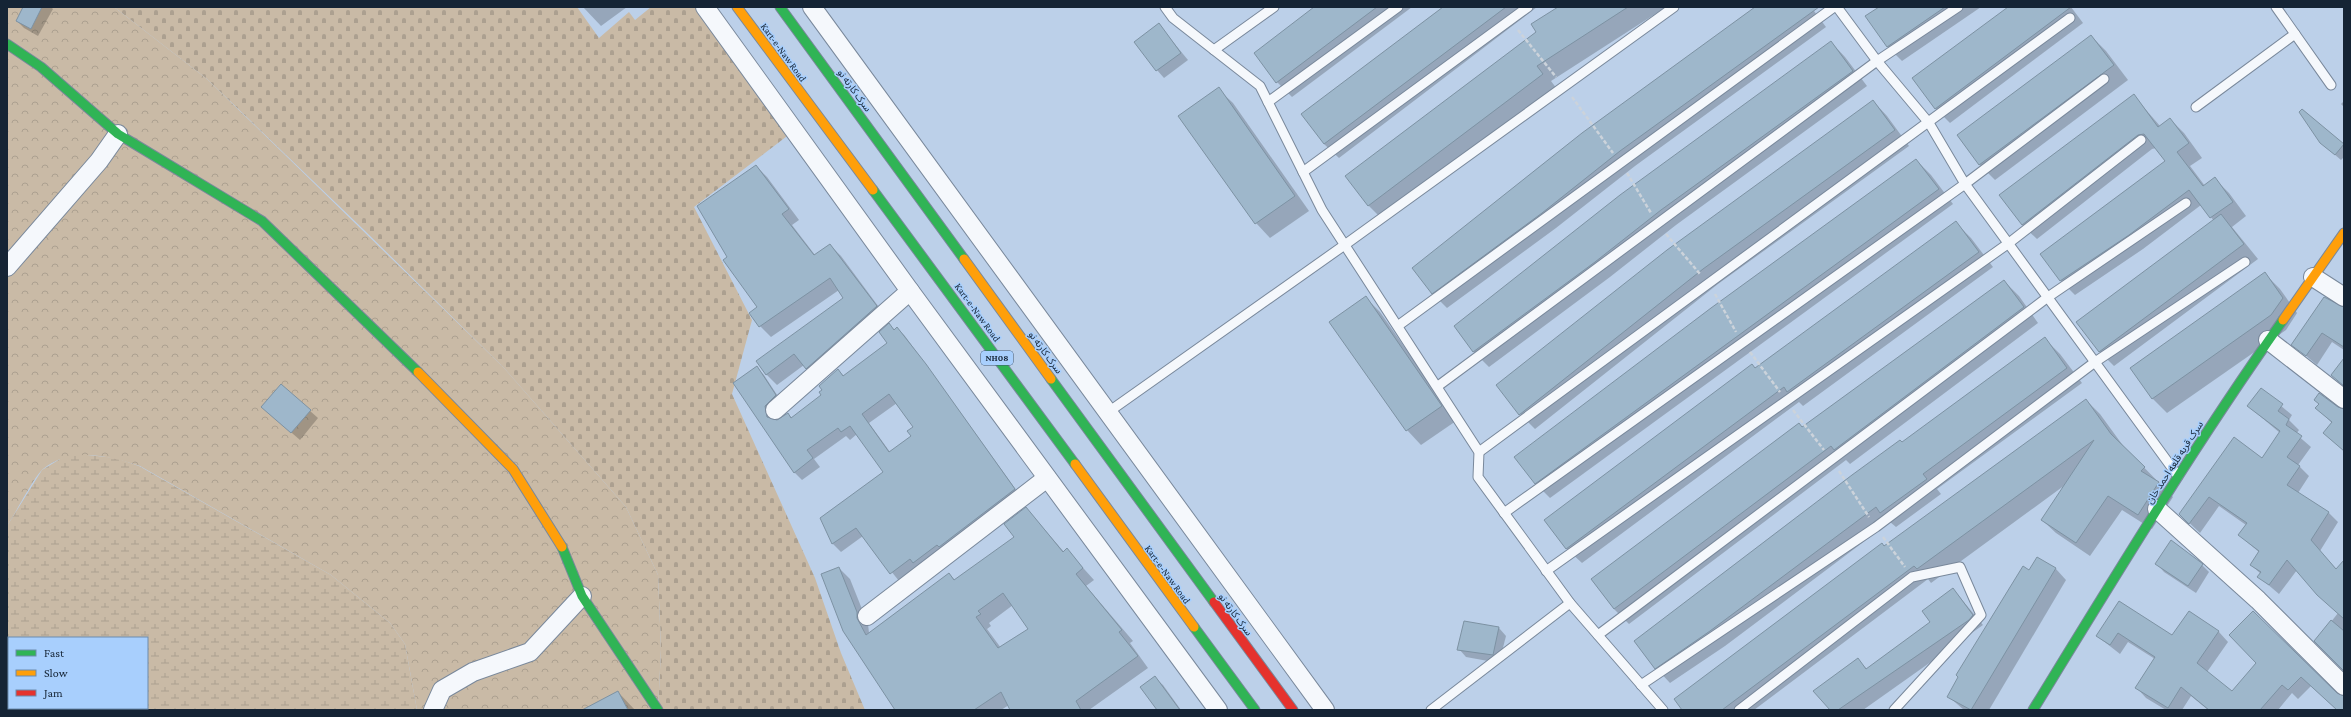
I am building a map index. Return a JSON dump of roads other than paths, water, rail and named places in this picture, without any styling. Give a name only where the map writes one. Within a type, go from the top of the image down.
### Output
[{"type":"main road","name":"Kart-e-Naw Road","points":[[737,7],[944,284],[1254,710]]},
{"type":"main road","name":"سرک کارته نو","points":[[780,7],[1293,710]]},
{"type":"main road","points":[[7,44],[41,67],[118,134],[262,221],[448,401],[513,469],[561,545],[582,596],[658,710]]},
{"type":"main road","name":"سرک قریه قلعه احمد خان","points":[[2033,710],[2178,476],[2268,340],[2344,233]]},
{"type":"street","points":[[705,7],[910,291],[1218,710]]},
{"type":"street","points":[[812,7],[1107,413],[1326,710]]},
{"type":"street","points":[[7,267],[98,161],[118,134]]},
{"type":"street","points":[[2313,277],[2344,297]]},
{"type":"street","points":[[775,410],[910,291]]},
{"type":"street","points":[[2268,340],[2344,399]]},
{"type":"street","points":[[867,616],[1047,478]]},
{"type":"street","points":[[2157,509],[2258,600],[2344,686]]},
{"type":"street","points":[[433,710],[442,690],[473,672],[530,652],[582,596]]},
{"type":"lane","points":[[1165,7],[1173,18],[1260,86],[1322,210],[1399,325],[1479,452],[1478,477],[1570,603],[1663,710]]},
{"type":"lane","points":[[1214,50],[1274,7]]},
{"type":"lane","points":[[1268,102],[1398,7]]},
{"type":"lane","points":[[1303,172],[1528,7]]},
{"type":"lane","points":[[1107,413],[1346,244],[1674,7]]},
{"type":"lane","points":[[1399,325],[1836,7],[1877,62],[1929,124],[1965,184],[2178,476]]},
{"type":"lane","points":[[1438,386],[1877,62],[1958,7]]},
{"type":"lane","points":[[2276,7],[2331,85]]},
{"type":"lane","points":[[1479,452],[1929,124],[2070,18]]},
{"type":"lane","points":[[2196,107],[2295,34]]},
{"type":"lane","points":[[1504,513],[1965,184],[2104,79]]},
{"type":"lane","points":[[1546,571],[2009,243],[2141,140]]},
{"type":"lane","points":[[1598,635],[2048,297],[2186,203]]},
{"type":"lane","points":[[1641,685],[1876,527],[2096,362],[2244,262]]},
{"type":"lane","points":[[1740,710],[1912,577],[1960,567],[1981,615],[1894,710]]},
{"type":"lane","points":[[1431,710],[1570,603]]}]
